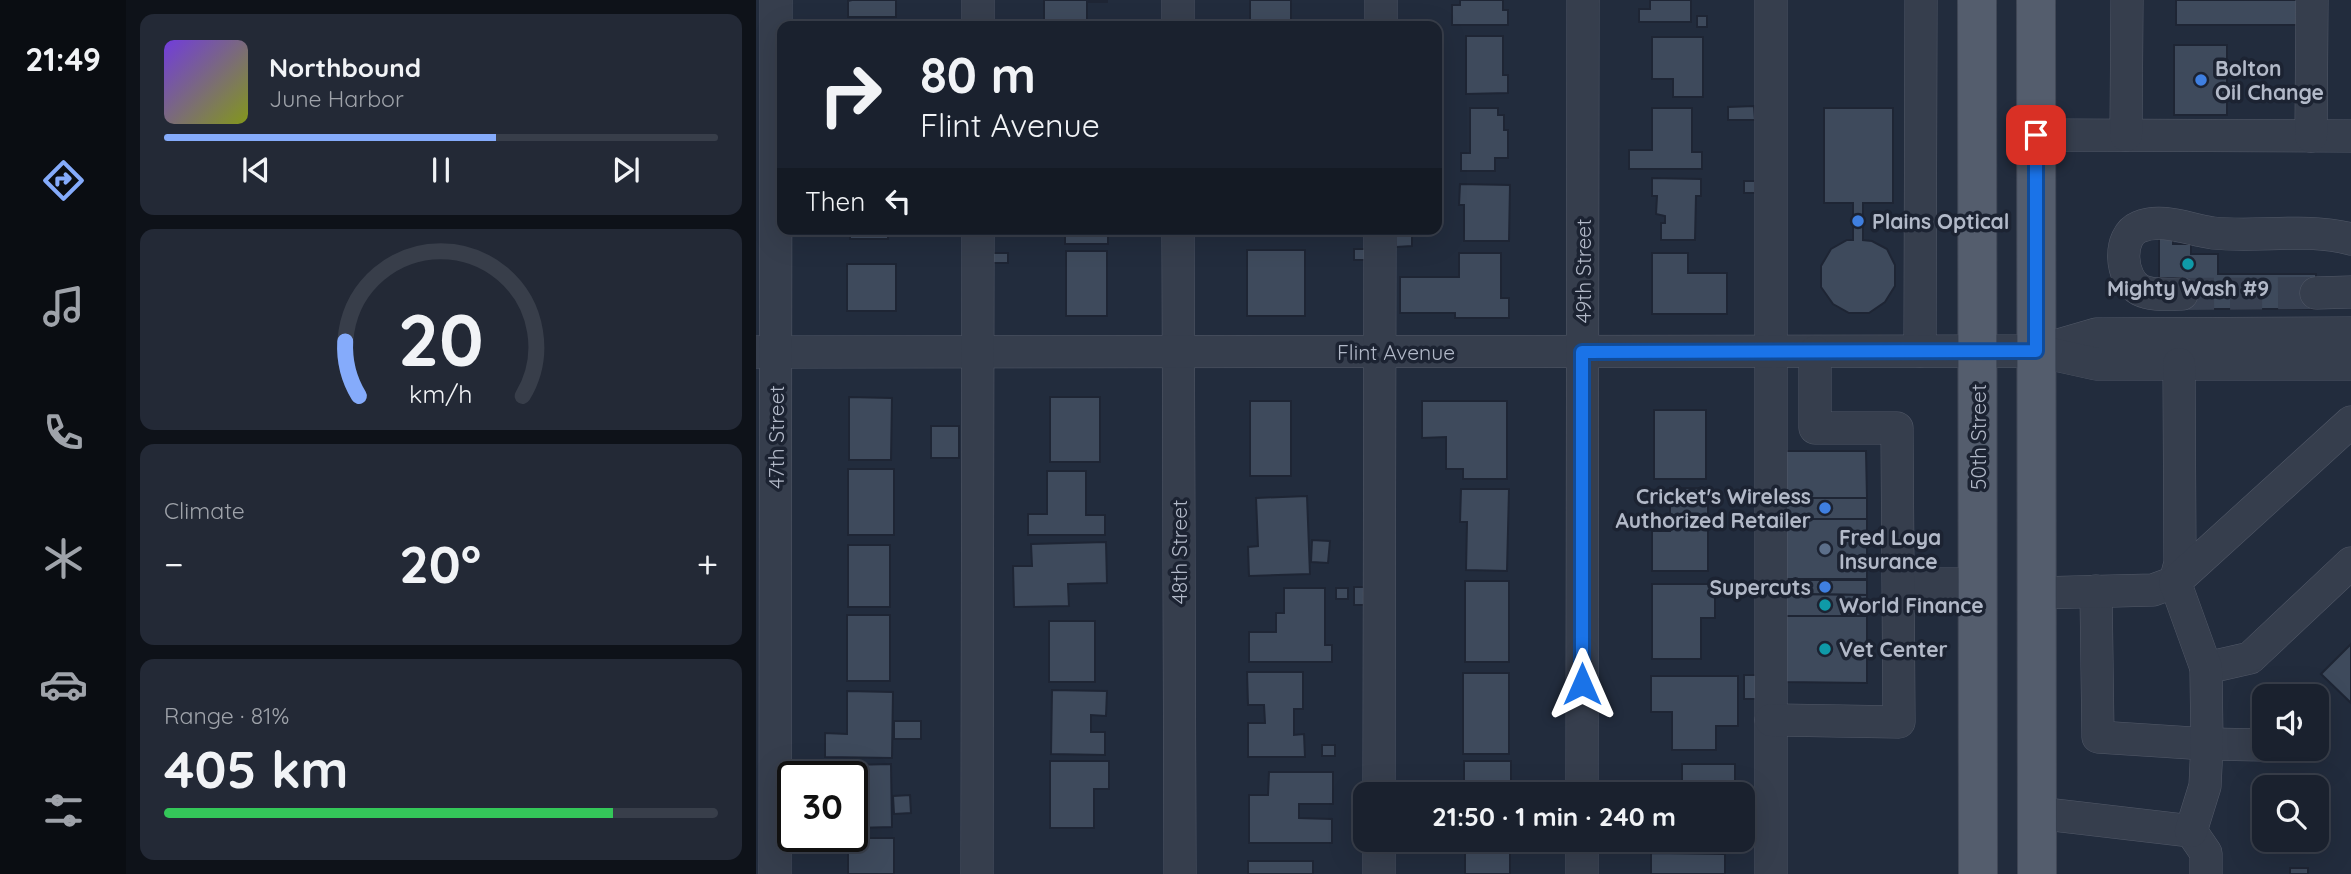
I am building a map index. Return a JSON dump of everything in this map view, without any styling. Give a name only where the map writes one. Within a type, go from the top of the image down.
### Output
[{"type":"main road","name":"50th Street","points":[[1977,0],[1978,874]]},
{"type":"main road","points":[[2036,0],[2037,874]]},
{"type":"street","name":"47th Street","points":[[775,874],[766,352],[776,0]]},
{"type":"street","points":[[978,0],[978,21]]},
{"type":"street","points":[[1178,0],[1178,21]]},
{"type":"street","points":[[1381,0],[1381,21]]},
{"type":"street","name":"49th Street","points":[[1582,782],[1583,0]]},
{"type":"street","points":[[1771,0],[1771,874]]},
{"type":"street","points":[[1920,351],[1921,0]]},
{"type":"street","points":[[2126,135],[2127,0]]},
{"type":"street","points":[[2311,136],[2312,0]]},
{"type":"street","points":[[2036,135],[2351,136]]},
{"type":"street","points":[[2182,294],[2150,293],[2139,290],[2132,284],[2125,271],[2124,251],[2132,231],[2141,226],[2170,224],[2211,233],[2316,232],[2351,239]]},
{"type":"street","points":[[976,874],[978,235]]},
{"type":"street","name":"48th Street","points":[[1178,235],[1180,874]]},
{"type":"street","points":[[1379,782],[1380,235]]},
{"type":"street","points":[[2316,293],[2351,292]]},
{"type":"street","points":[[2036,351],[2096,334],[2351,333]]},
{"type":"street","name":"Flint Avenue","points":[[766,352],[2036,351]]},
{"type":"street","points":[[2036,351],[2096,364],[2351,364]]},
{"type":"street","points":[[1771,720],[1899,722],[1897,428],[1815,428],[1815,352]]},
{"type":"street","points":[[2179,364],[2180,563],[2175,582],[2206,668],[2205,786],[2191,831]]},
{"type":"street","points":[[2037,593],[2153,590],[2175,582],[2351,422]]},
{"type":"street","points":[[2206,668],[2250,658],[2351,563]]},
{"type":"street","points":[[1899,584],[1978,584]]},
{"type":"street","points":[[2096,591],[2098,737],[2252,745]]},
{"type":"street","points":[[2037,813],[2191,831],[2206,853],[2206,874]]},
{"type":"street","points":[[1379,852],[1379,874]]},
{"type":"street","points":[[1582,852],[1582,874]]},
{"type":"building","points":[[896,0],[896,17],[848,17],[848,1]]},
{"type":"building","points":[[1044,0],[1107,0],[1087,2],[1087,21],[1044,21]]},
{"type":"building","points":[[1250,0],[1291,0],[1291,21],[1250,21]]},
{"type":"building","points":[[1460,0],[1503,0],[1503,10],[1508,10],[1508,25],[1452,25],[1452,5],[1460,5]]},
{"type":"building","points":[[1650,0],[1691,0],[1691,22],[1639,22],[1639,9],[1650,9]]},
{"type":"building","points":[[2176,0],[2297,0],[2297,25],[2176,25]]},
{"type":"building","points":[[1697,16],[1707,16],[1707,27],[1697,27]]},
{"type":"building","points":[[1466,36],[1503,36],[1503,75],[1508,75],[1508,93],[1466,94]]},
{"type":"building","points":[[1652,37],[1703,37],[1703,97],[1673,97],[1673,79],[1652,79]]},
{"type":"building","name":"Bolton Oil Change","points":[[2174,45],[2227,45],[2227,115],[2174,115]]},
{"type":"building","points":[[1754,106],[1755,120],[1728,120],[1728,107]]},
{"type":"building","points":[[1470,108],[1498,108],[1498,115],[1504,115],[1504,130],[1508,130],[1508,158],[1495,158],[1495,171],[1461,171],[1461,153],[1470,153]]},
{"type":"building","points":[[1652,108],[1692,108],[1692,152],[1702,152],[1702,169],[1629,169],[1629,150],[1652,150]]},
{"type":"building","name":"Plains Optical","points":[[1824,108],[1893,108],[1893,203],[1863,203],[1863,240],[1872,241],[1887,249],[1895,265],[1895,286],[1885,302],[1869,313],[1849,313],[1833,304],[1821,287],[1821,266],[1831,249],[1847,240],[1853,240],[1853,203],[1824,203]]},
{"type":"building","points":[[1652,178],[1701,179],[1701,196],[1696,196],[1695,240],[1661,240],[1661,223],[1665,223],[1665,216],[1656,214],[1657,196],[1652,196]]},
{"type":"building","points":[[1744,181],[1755,181],[1755,193],[1744,193]]},
{"type":"building","points":[[1460,184],[1510,185],[1509,241],[1464,241],[1464,205],[1459,205]]},
{"type":"building","name":"Mighty Wash #9","points":[[2159,232],[2173,232],[2173,244],[2191,244],[2191,254],[2218,254],[2218,274],[2316,274],[2316,309],[2182,309],[2182,278],[2159,278]]},
{"type":"building","points":[[850,235],[888,235],[888,239],[850,239]]},
{"type":"building","points":[[1065,235],[1108,235],[1108,244],[1065,244]]},
{"type":"building","points":[[1396,236],[1412,236],[1412,246],[1396,247]]},
{"type":"building","points":[[1354,249],[1367,249],[1367,260],[1354,260]]},
{"type":"building","points":[[1247,250],[1305,250],[1305,316],[1247,316]]},
{"type":"building","points":[[1066,251],[1107,251],[1107,316],[1066,316]]},
{"type":"building","points":[[991,253],[1008,253],[1008,263],[991,263]]},
{"type":"building","points":[[1459,253],[1501,253],[1501,298],[1509,298],[1509,318],[1455,318],[1455,313],[1400,313],[1400,277],[1459,277]]},
{"type":"building","points":[[1652,253],[1688,253],[1688,273],[1727,273],[1727,314],[1652,314]]},
{"type":"building","points":[[847,264],[896,264],[896,311],[847,311]]},
{"type":"building","points":[[849,397],[892,398],[891,460],[849,460]]},
{"type":"building","points":[[1050,397],[1100,397],[1100,462],[1050,462]]},
{"type":"building","points":[[1250,401],[1291,401],[1291,476],[1250,476]]},
{"type":"building","points":[[1422,401],[1507,401],[1507,479],[1463,479],[1463,469],[1446,469],[1446,437],[1422,438]]},
{"type":"building","points":[[1654,410],[1706,410],[1706,479],[1654,479]]},
{"type":"building","points":[[931,426],[959,426],[959,458],[931,458]]},
{"type":"building","points":[[1783,451],[1866,451],[1867,498],[1783,498]]},
{"type":"building","points":[[848,469],[894,469],[894,535],[848,535]]},
{"type":"building","points":[[1047,471],[1086,471],[1086,515],[1105,515],[1105,535],[1028,535],[1028,514],[1047,514]]},
{"type":"building","points":[[1670,488],[1708,488],[1708,571],[1652,571],[1652,531],[1670,531]]},
{"type":"building","points":[[1461,489],[1509,489],[1507,571],[1466,570],[1467,522],[1460,522]]},
{"type":"building","points":[[1307,496],[1310,574],[1249,576],[1248,547],[1258,546],[1256,498]]},
{"type":"building","name":"Cricket's Wireless Authorized Retailer","points":[[1783,498],[1867,498],[1867,519],[1783,519]]},
{"type":"building","name":"Fred Loya Insurance","points":[[1783,519],[1867,519],[1867,579],[1783,579]]},
{"type":"building","points":[[1312,540],[1330,541],[1328,563],[1311,562]]},
{"type":"building","points":[[1106,542],[1107,583],[1068,584],[1069,606],[1014,607],[1013,566],[1032,566],[1031,544]]},
{"type":"building","points":[[848,545],[890,545],[890,607],[848,607]]},
{"type":"building","name":"Supercuts","points":[[1784,580],[1867,580],[1867,595],[1784,594]]},
{"type":"building","points":[[1465,581],[1509,581],[1509,662],[1465,662]]},
{"type":"building","points":[[1652,584],[1715,584],[1715,618],[1701,618],[1701,659],[1652,659]]},
{"type":"building","points":[[1354,587],[1367,587],[1367,605],[1354,605]]},
{"type":"building","points":[[1284,588],[1325,588],[1325,645],[1332,645],[1332,662],[1249,662],[1249,632],[1276,632],[1276,613],[1284,613]]},
{"type":"building","points":[[1336,588],[1348,588],[1348,599],[1336,599]]},
{"type":"building","name":"World Finance","points":[[1784,594],[1867,595],[1867,616],[1784,616]]},
{"type":"building","points":[[847,615],[890,615],[890,681],[847,681]]},
{"type":"building","name":"Vet Center","points":[[1784,616],[1867,616],[1867,683],[1783,682]]},
{"type":"building","points":[[1049,621],[1095,621],[1095,682],[1049,682]]},
{"type":"building","points":[[2351,644],[2351,703],[2321,674]]},
{"type":"building","points":[[1247,672],[1303,672],[1303,709],[1294,709],[1294,735],[1304,734],[1305,757],[1248,757],[1248,723],[1265,723],[1264,705],[1248,705]]},
{"type":"building","points":[[1463,673],[1509,673],[1509,754],[1463,754]]},
{"type":"building","points":[[1744,675],[1760,675],[1760,699],[1744,699]]},
{"type":"building","points":[[1651,676],[1738,676],[1738,726],[1716,726],[1716,750],[1672,750],[1672,712],[1651,712]]},
{"type":"building","points":[[1052,690],[1107,691],[1106,716],[1091,715],[1091,732],[1105,732],[1105,755],[1051,754]]},
{"type":"building","points":[[847,691],[893,692],[892,758],[825,757],[825,733],[847,734]]},
{"type":"building","points":[[894,721],[921,721],[921,739],[894,739]]},
{"type":"building","points":[[1322,745],[1335,745],[1335,756],[1322,756]]},
{"type":"building","points":[[1050,761],[1109,761],[1109,789],[1094,789],[1094,828],[1050,828]]},
{"type":"building","points":[[1464,761],[1511,761],[1511,782],[1464,782]]},
{"type":"building","points":[[891,764],[892,827],[868,828],[868,765]]},
{"type":"building","points":[[1682,764],[1735,764],[1735,782],[1682,782]]},
{"type":"building","points":[[1269,772],[1333,772],[1333,804],[1299,804],[1299,818],[1332,819],[1332,843],[1249,843],[1249,795],[1268,795]]},
{"type":"building","points":[[910,795],[911,813],[894,814],[893,796]]},
{"type":"building","points":[[868,838],[894,838],[894,874],[848,874],[848,852],[868,852]]},
{"type":"building","points":[[1465,853],[1510,853],[1510,874],[1465,874]]},
{"type":"building","points":[[1651,853],[1725,854],[1725,874],[1651,874]]},
{"type":"building","points":[[1248,861],[1313,861],[1313,874],[1248,874]]},
{"type":"building","points":[[2290,868],[2308,868],[2308,874],[2290,874]]},
{"type":"tunnel","points":[[2182,294],[2316,293]]},
{"type":"place","name":"Bolton Oil Change","points":[[2201,80]]},
{"type":"place","name":"Plains Optical","points":[[1858,221]]},
{"type":"place","name":"Mighty Wash #9","points":[[2188,264]]},
{"type":"place","name":"Cricket's Wireless Authorized Retailer","points":[[1825,508]]},
{"type":"place","name":"Fred Loya Insurance","points":[[1825,549]]},
{"type":"place","name":"Supercuts","points":[[1825,587]]},
{"type":"place","name":"World Finance","points":[[1825,605]]},
{"type":"place","name":"Vet Center","points":[[1825,649]]},
{"type":"route","points":[[1582,684],[1582,352],[2036,351],[2036,135]]}]
